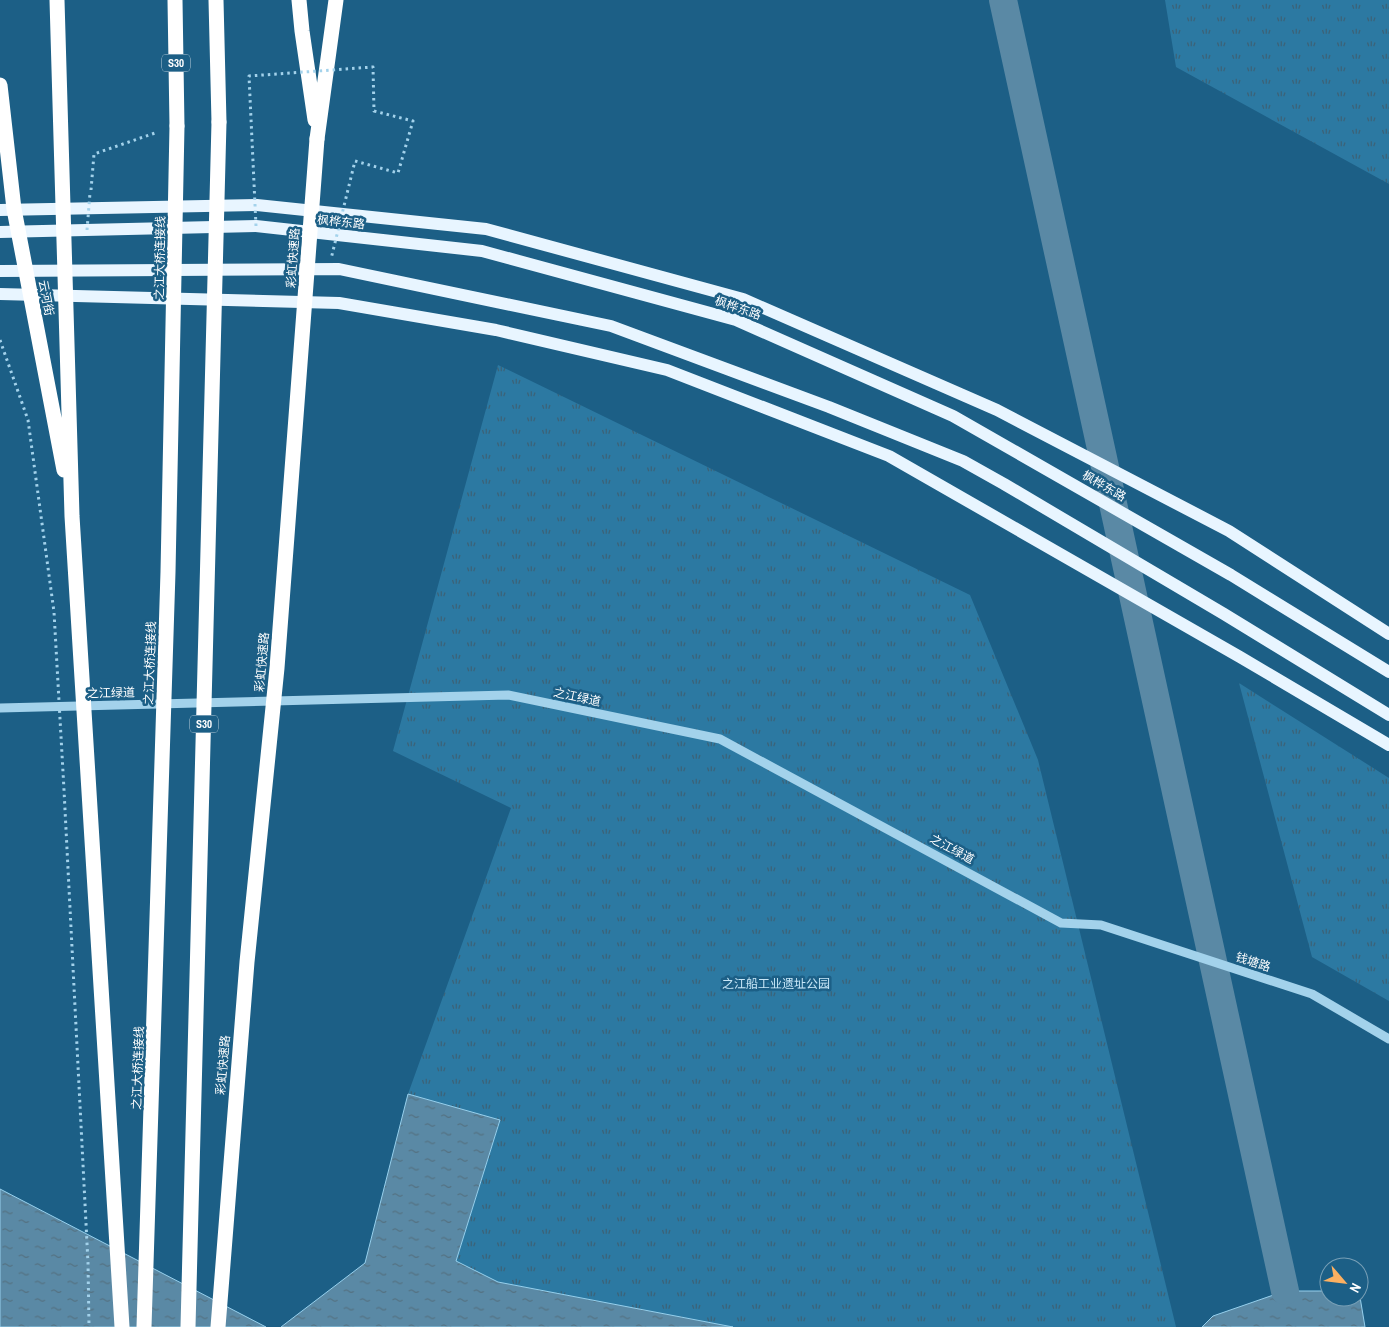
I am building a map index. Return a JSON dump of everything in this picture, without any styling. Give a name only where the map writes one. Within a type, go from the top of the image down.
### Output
[{"type":"highway","points":[[57,0],[72,516],[122,1327]]},
{"type":"highway","name":"之江大桥连接线","points":[[144,1327],[168,592],[177,126],[175,0]]},
{"type":"highway","name":"S30","points":[[188,1327],[219,122],[216,0]]},
{"type":"highway","name":"彩虹快速路","points":[[218,1327],[247,962],[277,668],[317,139],[299,0]]},
{"type":"highway","points":[[317,139],[336,0]]},
{"type":"highway","name":"云河街","points":[[0,85],[14,209],[72,516]]},
{"type":"main road","name":"枫桦东路","points":[[0,210],[257,205],[486,230],[743,299],[998,410],[1229,531],[1389,634]]},
{"type":"main road","name":"枫桦东路","points":[[0,232],[256,226],[482,251],[736,320],[953,416],[989,435],[1231,576],[1389,672]]},
{"type":"main road","points":[[0,271],[339,269],[611,326],[829,407],[963,461],[1224,614],[1389,715]]},
{"type":"main road","points":[[0,294],[339,304],[496,330],[667,370],[889,456],[1198,632],[1389,745]]},
{"type":"street","name":"之江绿道","points":[[0,708],[508,695],[720,739],[1061,922],[1101,925]]},
{"type":"street","name":"钱塘路","points":[[1101,925],[1312,994],[1389,1039]]},
{"type":"path","points":[[87,230],[94,154],[177,126]]},
{"type":"path","points":[[0,340],[28,420],[54,612],[87,1244],[89,1327]]},
{"type":"green space","points":[[1165,0],[1389,0],[1389,184],[1176,67]]},
{"type":"green space","name":"之江船工业遗址公园","points":[[498,365],[970,595],[1038,760],[1176,1327],[733,1327],[498,1282],[456,1261],[500,1121],[408,1094],[511,808],[393,751]]},
{"type":"green space","points":[[1239,683],[1389,778],[1389,1001],[1312,957]]},
{"type":"water","points":[[408,1094],[500,1120],[456,1261],[498,1282],[733,1327],[281,1327],[365,1263]]},
{"type":"water","points":[[0,1189],[266,1327],[0,1327]]},
{"type":"water","points":[[1285,1291],[1319,1291],[1319,1307],[1362,1307],[1365,1327],[1202,1327],[1213,1316]]},
{"type":"waterway","points":[[1003,0],[1285,1291]]}]
